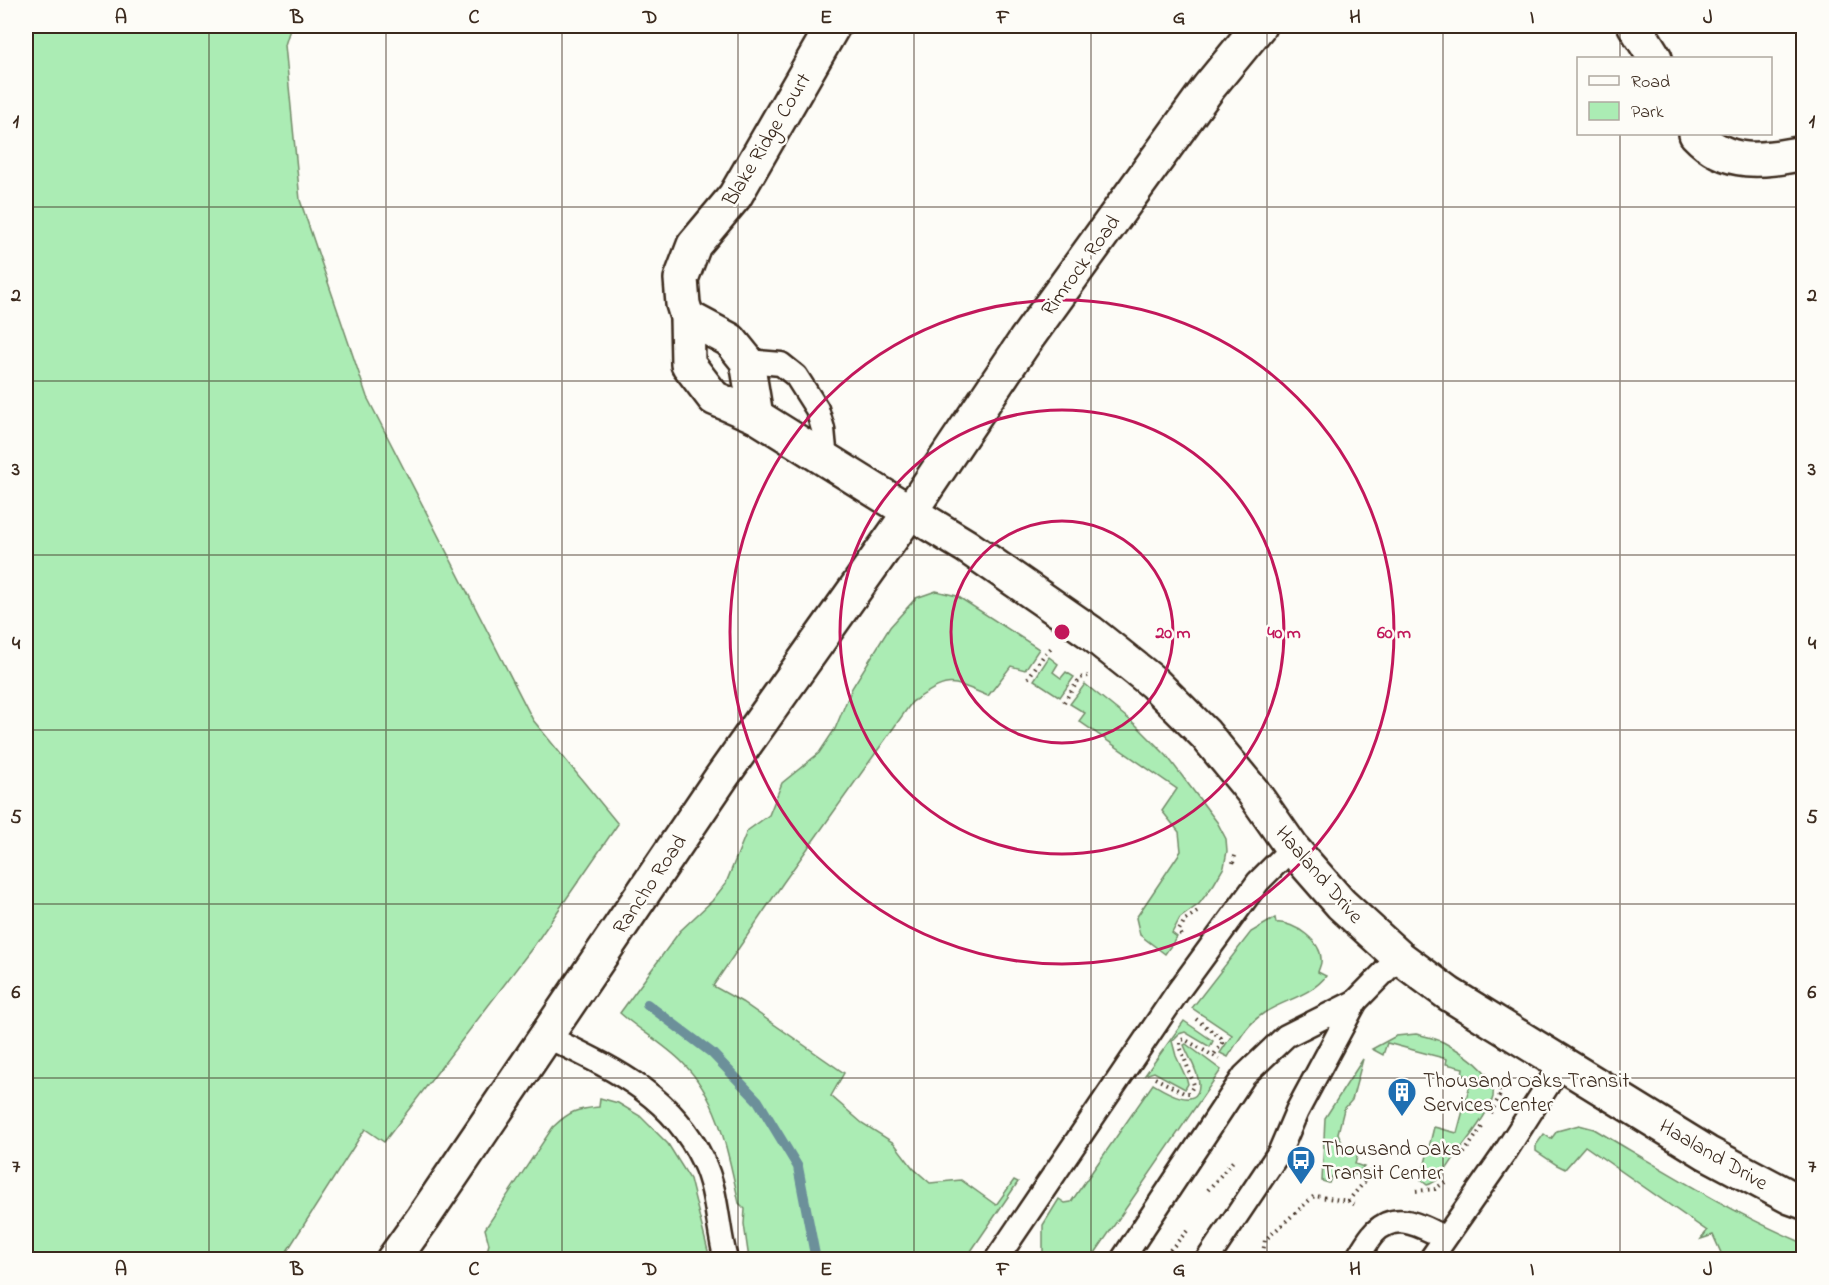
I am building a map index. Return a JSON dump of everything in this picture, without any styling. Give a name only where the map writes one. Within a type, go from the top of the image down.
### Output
[{"type":"street","name":"Blake Ridge Court","points":[[833,26],[735,196],[694,245],[681,279],[683,304],[687,317],[688,364],[714,398],[756,416],[910,512]]},
{"type":"street","name":"Rimrock Road","points":[[910,512],[1025,341],[1209,87],[1259,26]]},
{"type":"street","points":[[1635,26],[1654,57]]},
{"type":"street","points":[[1697,135],[1707,146],[1732,157],[1764,161],[1803,153]]},
{"type":"street","points":[[687,317],[730,340],[747,361],[756,416]]},
{"type":"street","name":"Haaland Drive","points":[[910,512],[966,546],[1090,632],[1154,683],[1205,734],[1253,792],[1292,848],[1341,904],[1399,957],[1449,994],[1707,1153],[1803,1202]]},
{"type":"street","name":"Rancho Road","points":[[393,1260],[721,778],[910,512]]},
{"type":"lane","points":[[747,361],[781,364],[796,376],[817,409],[823,429],[826,460]]},
{"type":"lane","points":[[996,1260],[1179,990],[1258,882],[1292,848]]},
{"type":"lane","points":[[1207,1260],[1280,1151],[1297,1111],[1356,1001],[1399,957]]},
{"type":"lane","points":[[1122,1260],[1244,1076],[1286,1036],[1356,1001]]},
{"type":"lane","points":[[546,1036],[607,1066],[642,1087],[664,1106],[686,1132],[704,1162],[726,1260]]},
{"type":"lane","points":[[1430,1260],[1502,1157],[1562,1063]]},
{"type":"lane","points":[[1356,1260],[1375,1232],[1391,1222],[1406,1220],[1444,1238]]},
{"type":"path","points":[[1028,678],[1044,655],[1052,648]]},
{"type":"path","points":[[1065,702],[1080,678],[1088,676]]},
{"type":"path","points":[[1188,1014],[1221,1038],[1222,1043],[1213,1056]]},
{"type":"path","points":[[1148,1080],[1156,1078],[1184,1093],[1189,1093],[1194,1085],[1180,1041],[1184,1039],[1224,1063]]},
{"type":"path","points":[[1462,1156],[1500,1095],[1501,1080]]},
{"type":"path","points":[[1201,1198],[1236,1158]]},
{"type":"path","points":[[1348,1201],[1366,1180],[1368,1167]]},
{"type":"path","points":[[1408,1191],[1435,1189],[1444,1183],[1450,1174]]},
{"type":"path","points":[[1262,1260],[1265,1240],[1314,1196],[1348,1201],[1359,1206],[1367,1203]]},
{"type":"path","points":[[1162,1260],[1190,1228]]},
{"type":"green space","points":[[26,26],[291,26],[285,45],[300,200],[367,397],[533,720],[618,824],[533,947],[384,1142],[365,1129],[282,1259],[26,1259]]},
{"type":"green space","points":[[936,591],[957,596],[1039,649],[1025,670],[1011,666],[988,696],[964,686],[949,684],[942,685],[912,702],[713,986],[742,1002],[844,1073],[831,1096],[862,1123],[894,1143],[913,1168],[930,1183],[961,1180],[996,1205],[1014,1180],[1018,1182],[967,1257],[955,1260],[749,1259],[744,1224],[745,1209],[739,1203],[721,1128],[714,1110],[695,1077],[682,1062],[620,1013],[680,931],[712,901],[726,883],[747,831],[769,815],[782,783],[819,753],[835,729],[852,688],[890,627],[916,598]]},
{"type":"green space","points":[[1049,657],[1058,664],[1053,672],[1061,678],[1066,672],[1074,677],[1060,697],[1034,680]]},
{"type":"green space","points":[[1085,684],[1136,725],[1167,756],[1217,822],[1226,839],[1227,851],[1224,867],[1199,904],[1180,918],[1172,933],[1177,937],[1165,954],[1140,935],[1136,918],[1181,851],[1179,832],[1162,811],[1177,789],[1079,721],[1085,713],[1070,704]]},
{"type":"green space","points":[[1275,918],[1276,923],[1291,925],[1312,940],[1320,954],[1321,963],[1318,972],[1326,976],[1313,988],[1258,1017],[1228,1057],[1220,1053],[1232,1035],[1192,1008],[1251,932]]},
{"type":"green space","points":[[1184,1021],[1213,1041],[1210,1047],[1185,1032],[1172,1041],[1187,1080],[1188,1084],[1185,1089],[1154,1072],[1145,1075]]},
{"type":"green space","points":[[1416,1034],[1440,1041],[1468,1057],[1484,1071],[1493,1088],[1491,1103],[1478,1125],[1441,1176],[1427,1185],[1421,1180],[1434,1127],[1457,1133],[1472,1077],[1462,1074],[1463,1068],[1446,1064],[1447,1059],[1387,1043],[1383,1055],[1372,1049],[1396,1036]]},
{"type":"green space","points":[[1186,1044],[1221,1070],[1091,1259],[1039,1259],[1043,1253],[1043,1225],[1059,1199],[1065,1203],[1071,1202],[1153,1084],[1179,1097],[1193,1097],[1197,1093],[1199,1080],[1184,1045]]},
{"type":"green space","points":[[1363,1059],[1352,1100],[1344,1109],[1338,1133],[1343,1145],[1359,1150],[1355,1164],[1364,1167],[1352,1177],[1347,1177],[1347,1174],[1332,1176],[1329,1183],[1322,1181],[1325,1118]]},
{"type":"green space","points":[[600,1098],[618,1103],[640,1116],[668,1144],[690,1179],[710,1259],[485,1259],[489,1244],[485,1229],[553,1127],[574,1112],[599,1107]]},
{"type":"green space","points":[[1579,1125],[1594,1129],[1722,1204],[1803,1243],[1803,1259],[1727,1259],[1725,1254],[1722,1255],[1713,1235],[1701,1239],[1707,1231],[1585,1146],[1565,1169],[1536,1151],[1536,1145],[1544,1134],[1551,1139],[1557,1131]]},
{"type":"waterway","points":[[647,1004],[712,1053],[758,1101],[798,1167],[816,1260]]},
{"type":"place","name":"Thousand Oaks Transit Services Center","points":[[1402,1118]]},
{"type":"place","name":"Thousand Oaks Transit Center","points":[[1301,1186]]}]
